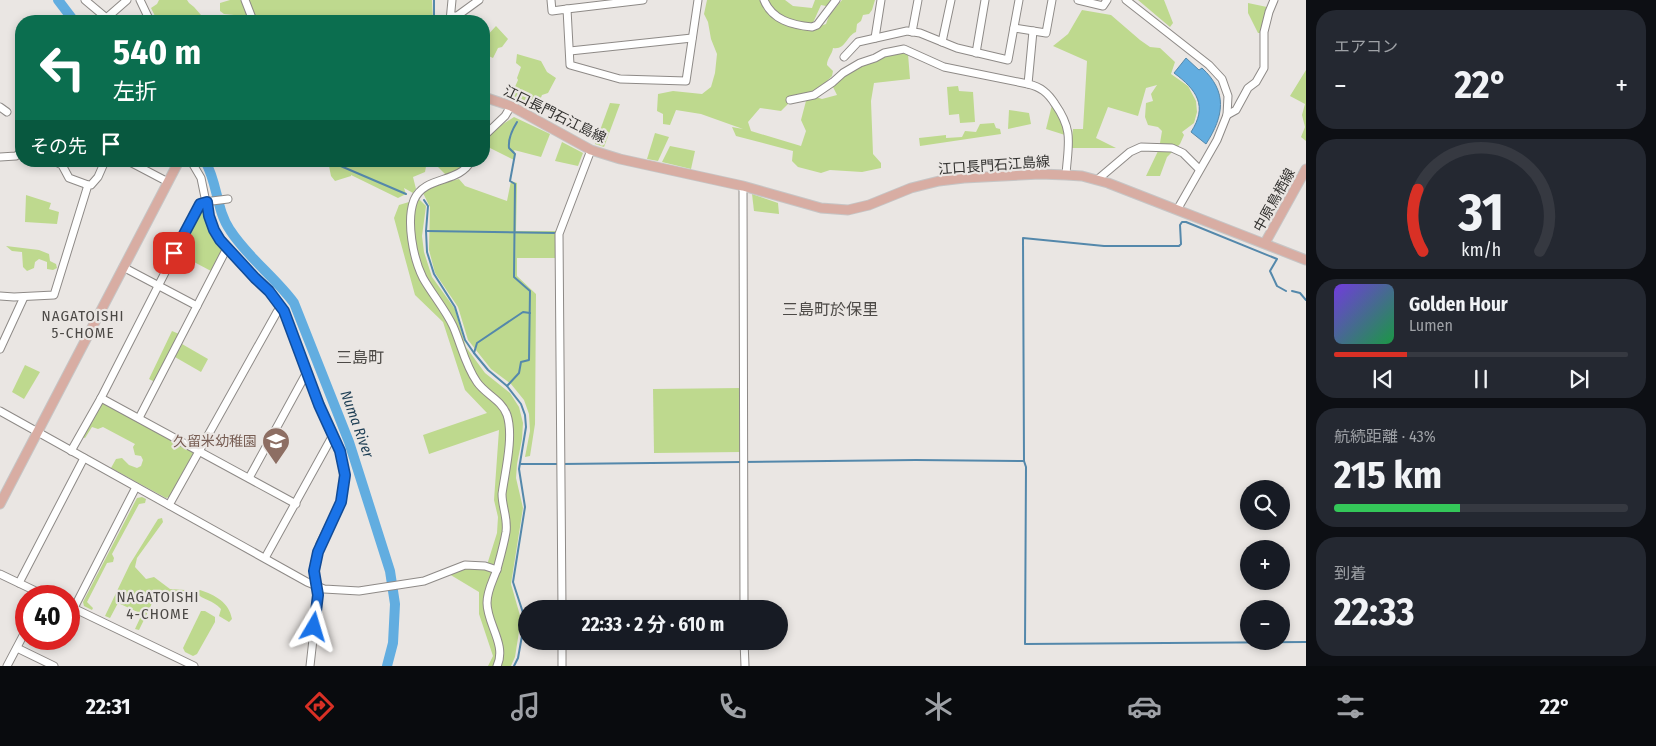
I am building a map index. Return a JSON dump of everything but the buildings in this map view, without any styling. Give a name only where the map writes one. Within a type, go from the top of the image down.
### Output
[{"type":"main road","name":"江口長門石江島線","points":[[490,99],[511,106],[591,150],[620,159],[742,186],[820,208],[848,210],[869,205],[911,188],[939,181],[1040,174],[1066,175],[1097,180],[1306,260]]},
{"type":"main road","points":[[0,504],[176,167]]},
{"type":"main road","name":"中原鳥栖線","points":[[1265,243],[1306,169]]},
{"type":"street","points":[[85,0],[101,15]]},
{"type":"street","points":[[111,15],[127,0]]},
{"type":"street","points":[[140,0],[147,15]]},
{"type":"street","points":[[245,0],[251,15]]},
{"type":"street","points":[[451,15],[452,0]]},
{"type":"street","points":[[458,15],[479,0]]},
{"type":"street","points":[[551,0],[552,11],[643,0]]},
{"type":"street","points":[[567,9],[570,65],[620,79],[686,81],[698,0]]},
{"type":"street","points":[[764,0],[769,10],[776,17],[812,27],[817,25],[836,0]]},
{"type":"street","points":[[876,38],[881,0]]},
{"type":"street","points":[[912,32],[918,0]]},
{"type":"street","points":[[942,42],[950,0]]},
{"type":"street","points":[[976,53],[985,0]]},
{"type":"street","points":[[844,57],[858,42],[899,32],[912,32],[976,53],[1008,60],[1019,0]]},
{"type":"street","points":[[1014,28],[1046,34],[1052,0]]},
{"type":"street","points":[[1078,0],[1103,6],[1107,0]]},
{"type":"street","points":[[1227,115],[1236,110],[1248,88],[1256,82],[1264,68],[1264,32],[1274,0]]},
{"type":"street","points":[[1129,1],[1209,65],[1222,79],[1228,96],[1227,115],[1217,140],[1177,210]]},
{"type":"street","points":[[1028,84],[1033,31]]},
{"type":"street","points":[[570,51],[692,38]]},
{"type":"street","points":[[790,100],[814,95],[833,82],[843,72],[860,62],[875,58],[884,53],[904,49],[944,66],[1028,84],[1044,91],[1057,106],[1067,123],[1069,143],[1066,175]]},
{"type":"street","points":[[490,130],[505,116],[511,106]]},
{"type":"street","points":[[0,107],[7,112]]},
{"type":"street","points":[[1097,180],[1130,152],[1141,147],[1172,148],[1199,169]]},
{"type":"street","points":[[562,600],[559,234],[591,150]]},
{"type":"street","points":[[0,157],[15,156]]},
{"type":"street","points":[[63,167],[69,178],[88,185],[91,185],[98,178],[103,167]]},
{"type":"street","points":[[139,167],[168,182]]},
{"type":"street","points":[[195,167],[201,178],[214,230],[227,248],[282,307],[319,405],[340,451],[345,482],[341,502],[318,552],[314,571],[318,595],[310,666]]},
{"type":"street","points":[[468,167],[457,176],[440,180],[423,188],[414,201],[410,220],[417,261],[423,277],[448,317],[468,366],[477,382],[504,409],[508,417],[508,441],[502,494],[506,517],[506,531],[497,570],[488,589],[487,604],[489,619],[499,645],[500,654],[497,666]]},
{"type":"street","points":[[0,296],[54,295],[88,185]]},
{"type":"street","points":[[742,186],[744,600]]},
{"type":"street","points":[[71,451],[101,398],[200,204],[228,199]]},
{"type":"street","points":[[139,418],[227,248]]},
{"type":"street","points":[[123,267],[197,306]]},
{"type":"street","points":[[0,348],[24,297]]},
{"type":"street","points":[[169,505],[277,312],[282,307]]},
{"type":"street","points":[[249,478],[307,372]]},
{"type":"street","points":[[101,398],[296,504]]},
{"type":"street","points":[[0,411],[324,589],[349,591],[402,585],[424,580],[465,565],[485,566],[497,570]]},
{"type":"street","points":[[266,558],[333,436]]},
{"type":"street","points":[[19,583],[84,458]]},
{"type":"street","points":[[80,590],[136,487]]},
{"type":"street","points":[[0,574],[23,585]]},
{"type":"street","points":[[80,612],[181,663],[194,666]]},
{"type":"street","points":[[7,666],[16,650]]},
{"type":"street","points":[[21,650],[54,666]]},
{"type":"street","points":[[562,650],[562,666]]},
{"type":"street","points":[[744,650],[745,666]]},
{"type":"green space","points":[[159,0],[187,0],[201,15],[154,15],[151,8]]},
{"type":"green space","points":[[230,0],[432,0],[433,15],[234,15],[224,14],[220,11],[220,3]]},
{"type":"green space","points":[[707,0],[761,0],[764,7],[775,18],[791,25],[816,30],[826,24],[829,16],[842,0],[875,0],[869,14],[863,15],[861,21],[857,24],[856,32],[841,47],[833,48],[827,65],[833,71],[832,76],[816,92],[788,98],[789,103],[781,111],[760,108],[748,122],[751,131],[801,146],[806,131],[801,120],[806,101],[816,97],[822,99],[837,95],[833,87],[844,75],[885,55],[900,52],[908,54],[910,79],[874,83],[871,101],[873,154],[881,163],[881,168],[862,172],[830,170],[821,173],[798,167],[792,161],[793,151],[736,136],[732,127],[743,129],[701,114],[676,110],[670,125],[663,124],[663,114],[657,111],[658,94],[673,91],[702,94],[711,87],[717,54],[704,14]]},
{"type":"green space","points":[[768,0],[785,0],[793,6],[812,8],[815,0],[833,0],[826,6],[821,5],[812,25],[786,19],[773,12]]},
{"type":"green space","points":[[1138,0],[1164,0],[1173,23],[1170,27]]},
{"type":"green space","points":[[1248,3],[1267,7],[1262,33],[1258,33],[1248,13]]},
{"type":"green space","points":[[1082,10],[1111,15],[1150,47],[1160,48],[1175,62],[1171,74],[1188,86],[1196,101],[1197,112],[1194,123],[1182,132],[1184,135],[1180,144],[1167,157],[1160,176],[1146,176],[1159,149],[1162,131],[1158,127],[1148,125],[1145,117],[1146,103],[1153,101],[1151,94],[1157,85],[1146,88],[1138,116],[1108,107],[1096,138],[1116,148],[1071,148],[1073,129],[1083,129],[1087,61],[1053,46],[1068,34]]},
{"type":"green space","points":[[496,26],[508,39],[502,47],[498,48],[493,58],[490,57],[490,32]]},
{"type":"green space","points":[[517,54],[541,61],[547,72],[556,78],[548,93],[542,95],[536,110],[511,96],[521,67],[516,63]]},
{"type":"green space","points":[[1306,70],[1306,141],[1301,137],[1305,127],[1302,115],[1305,104],[1290,96]]},
{"type":"green space","points":[[958,86],[959,91],[973,92],[975,122],[960,123],[959,114],[949,115],[947,87]]},
{"type":"green space","points":[[610,103],[620,104],[604,147],[595,144]]},
{"type":"green space","points":[[1052,105],[1062,120],[1065,135],[1046,129]]},
{"type":"green space","points":[[1009,110],[1029,113],[1031,124],[1008,129]]},
{"type":"green space","points":[[514,117],[550,134],[541,157],[514,150],[514,160],[490,148],[490,135]]},
{"type":"green space","points":[[994,123],[996,128],[1000,129],[1001,134],[920,146],[919,138],[946,135],[946,138],[962,137],[965,131],[976,132],[980,124]]},
{"type":"green space","points":[[655,133],[669,137],[658,161],[647,159]]},
{"type":"green space","points":[[562,142],[583,153],[578,166],[555,161]]},
{"type":"green space","points":[[670,146],[695,151],[691,169],[662,162]]},
{"type":"green space","points":[[329,167],[426,167],[425,172],[413,177],[416,189],[413,193],[404,188],[406,194],[398,198],[351,175],[335,181],[331,176]]},
{"type":"green space","points":[[438,167],[462,167],[455,172],[446,175]]},
{"type":"green space","points":[[459,179],[465,186],[507,201],[511,181],[517,183],[516,231],[556,231],[556,258],[517,258],[517,276],[536,294],[535,424],[530,456],[525,457],[530,431],[529,414],[524,400],[511,384],[491,369],[468,340],[458,307],[435,273],[429,250],[430,207],[423,193],[435,185]]},
{"type":"green space","points":[[752,194],[778,203],[779,214],[754,211]]},
{"type":"green space","points":[[26,195],[51,203],[49,209],[59,212],[57,224],[25,222]]},
{"type":"green space","points":[[419,199],[426,206],[422,236],[424,252],[432,277],[455,309],[466,347],[485,373],[510,393],[519,407],[523,423],[516,478],[523,508],[511,584],[518,608],[518,638],[515,657],[511,666],[488,666],[493,656],[479,614],[479,592],[449,574],[467,567],[486,568],[497,533],[498,517],[494,500],[499,430],[429,454],[423,435],[487,413],[465,390],[443,322],[415,295],[394,218],[399,205]]},
{"type":"green space","points":[[201,207],[204,209],[209,229],[223,247],[211,271],[177,253]]},
{"type":"green space","points":[[6,246],[39,250],[49,254],[50,261],[56,264],[57,268],[53,270],[47,269],[47,262],[39,259],[35,262],[34,268],[27,271],[23,267],[22,252],[12,251]]},
{"type":"green space","points":[[172,331],[179,334],[155,382],[149,379]]},
{"type":"green space","points":[[182,344],[208,359],[201,372],[175,357]]},
{"type":"green space","points":[[25,365],[40,372],[24,399],[12,392]]},
{"type":"green space","points":[[741,388],[741,452],[654,453],[653,389]]},
{"type":"green space","points":[[102,401],[194,452],[169,497],[166,498],[111,468],[116,459],[122,458],[129,465],[137,468],[141,466],[143,460],[141,456],[135,455],[133,447],[135,444],[103,427],[98,429],[92,427],[85,438],[82,437]]},
{"type":"green space","points":[[142,497],[146,499],[145,503],[139,504],[112,554],[113,562],[107,563],[87,602],[93,608],[92,610],[84,606],[83,602],[137,498]]},
{"type":"green space","points":[[162,518],[163,522],[137,558],[135,567],[146,579],[154,577],[170,589],[185,590],[188,594],[183,596],[173,592],[158,591],[139,630],[135,629],[142,614],[118,603],[110,618],[105,616],[130,564],[158,519]]},
{"type":"green space","points":[[200,590],[211,594],[225,604],[232,619],[229,622],[219,616],[221,609],[218,606],[196,593]]},
{"type":"green space","points":[[201,611],[205,611],[215,617],[215,622],[197,654],[193,656],[185,652],[183,648]]},
{"type":"water","points":[[1186,58],[1199,70],[1202,68],[1216,86],[1219,95],[1220,114],[1217,124],[1206,144],[1191,132],[1199,114],[1198,99],[1189,86],[1174,73]]},
{"type":"waterway","name":"Numa River","points":[[58,0],[69,15]]},
{"type":"waterway","points":[[434,0],[434,15]]},
{"type":"waterway","points":[[507,386],[519,373],[521,362],[529,360],[530,291],[514,277],[515,184],[510,181],[515,154],[509,148],[509,145],[517,122]]},
{"type":"waterway","name":"Numa River","points":[[208,167],[222,214],[230,230],[245,250],[294,303],[349,442],[390,571],[395,604],[393,643],[387,666]]},
{"type":"waterway","points":[[343,167],[406,194]]},
{"type":"waterway","points":[[424,200],[428,206],[427,252],[434,274],[455,307],[465,340],[488,370],[507,386],[521,404],[525,415],[526,427],[519,469],[525,507],[513,582],[525,619],[518,658],[514,666]]},
{"type":"waterway","points":[[1024,461],[1023,238],[1104,246],[1179,246],[1181,244],[1180,225],[1182,222],[1186,222],[1277,259],[1270,271],[1277,286],[1286,291]]},
{"type":"waterway","points":[[426,231],[556,233]]},
{"type":"waterway","points":[[1292,291],[1300,293],[1306,300]]},
{"type":"waterway","points":[[474,353],[477,343],[523,312],[530,313]]},
{"type":"waterway","points":[[562,464],[916,460],[1024,461],[1026,467],[1025,644],[1306,642]]},
{"type":"waterway","points":[[521,464],[558,464]]},
{"type":"place","name":"久留米幼稚園","points":[[276,465]]},
{"type":"district","name":"三島町於保里","points":[[830,309]]},
{"type":"district","name":"NAGATOISHI 5-CHOME","points":[[83,324]]},
{"type":"district","name":"三島町","points":[[360,357]]},
{"type":"district","name":"NAGATOISHI 4-CHOME","points":[[158,606]]},
{"type":"route","points":[[174,253],[200,204],[207,202],[209,216],[220,240],[282,307],[319,405],[340,451],[345,482],[341,502],[320,544],[318,552],[314,571],[318,595],[314,627]]}]
